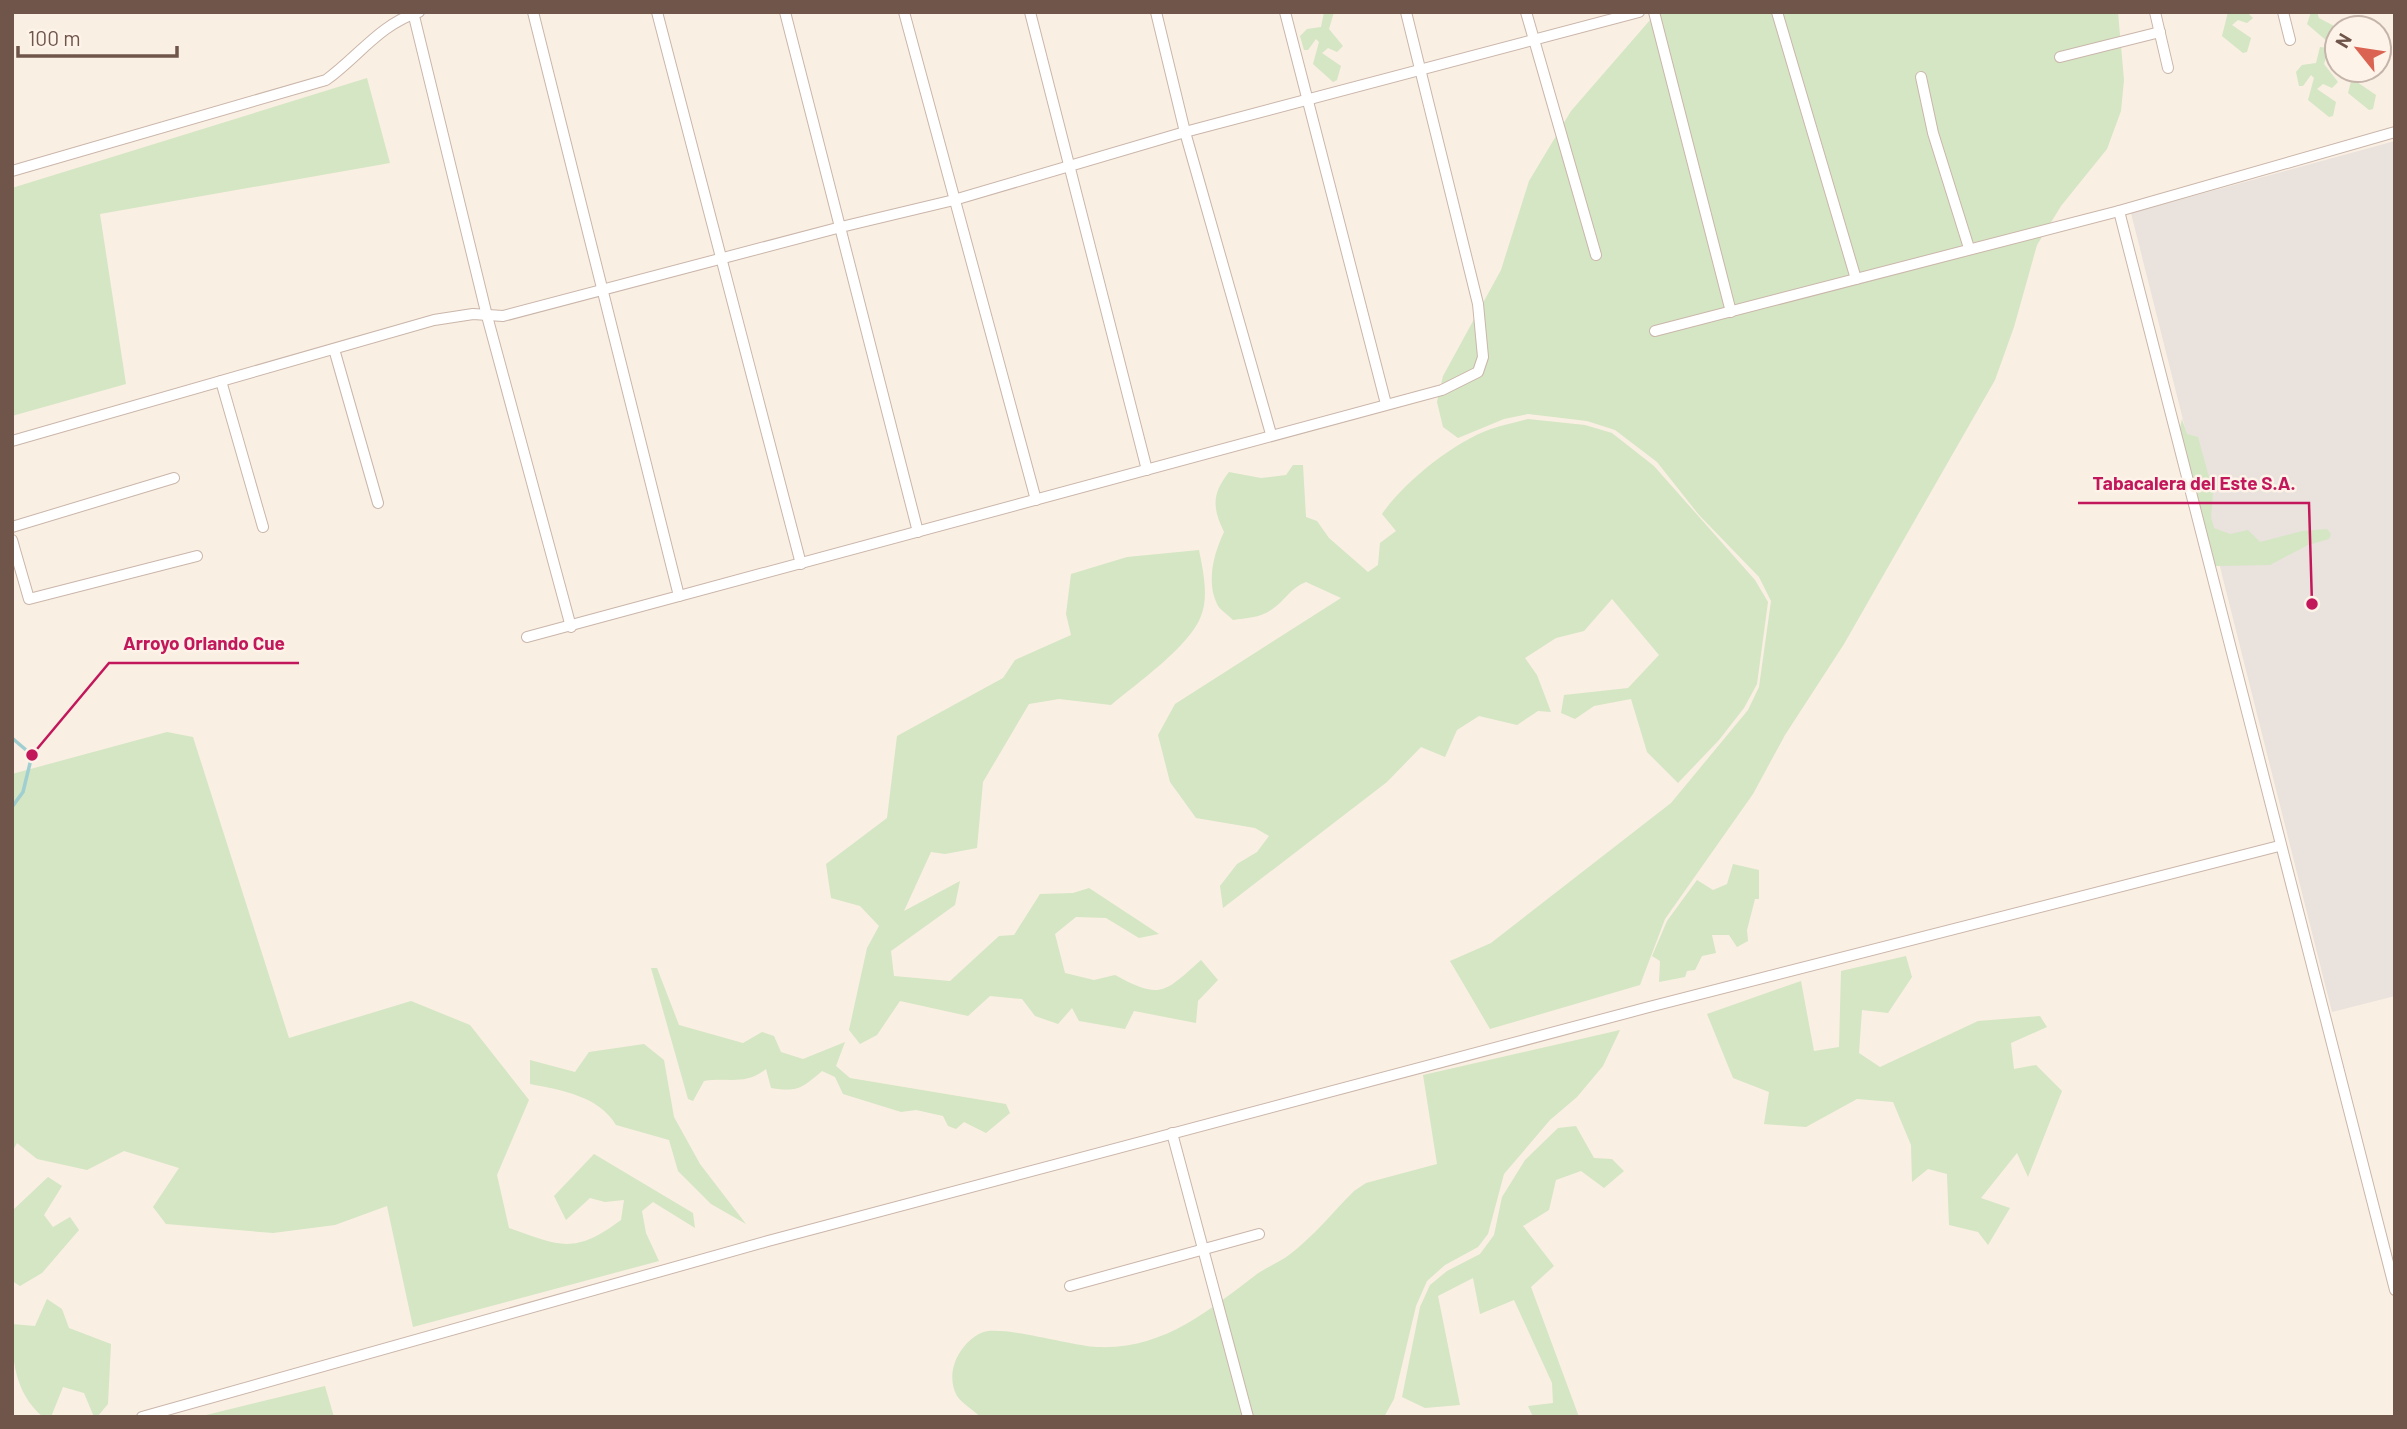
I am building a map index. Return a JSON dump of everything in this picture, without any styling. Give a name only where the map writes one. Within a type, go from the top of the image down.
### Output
[{"type":"street","points":[[533,12],[600,289],[679,596]]},
{"type":"street","points":[[657,12],[801,564]]},
{"type":"street","points":[[785,12],[918,532]]},
{"type":"street","points":[[904,12],[1035,500]]},
{"type":"street","points":[[1030,12],[1147,470]]},
{"type":"street","points":[[1156,12],[1185,132],[1271,434]]},
{"type":"street","points":[[1285,12],[1386,404]]},
{"type":"street","points":[[527,637],[1442,390],[1478,372],[1483,357],[1478,304],[1406,12]]},
{"type":"street","points":[[1527,12],[1596,255]]},
{"type":"street","points":[[12,441],[433,320],[473,314],[503,316],[954,200],[1185,132],[1639,12]]},
{"type":"street","points":[[1654,12],[1731,312]]},
{"type":"street","points":[[1777,12],[1856,279]]},
{"type":"street","points":[[2155,12],[2168,68]]},
{"type":"street","points":[[2283,12],[2290,40]]},
{"type":"street","points":[[12,171],[326,80],[346,66],[393,22],[416,13],[487,316],[571,627]]},
{"type":"street","points":[[2060,57],[2160,32]]},
{"type":"street","points":[[1921,77],[1933,133],[1969,248]]},
{"type":"street","points":[[1656,331],[2119,211],[2395,132]]},
{"type":"street","points":[[2119,211],[2279,846],[2395,1290]]},
{"type":"street","points":[[334,349],[377,503]]},
{"type":"street","points":[[222,381],[263,527]]},
{"type":"street","points":[[12,527],[174,478]]},
{"type":"street","points":[[12,540],[29,599],[198,556]]},
{"type":"street","points":[[142,1417],[768,1241],[1172,1133],[2279,846]]},
{"type":"street","points":[[1172,1133],[1248,1417]]},
{"type":"street","points":[[1070,1286],[1259,1234]]},
{"type":"shaded area","points":[[2395,141],[2395,996],[2332,1012],[2131,213]]},
{"type":"green space","points":[[1324,12],[1334,12],[1329,29],[1343,46],[1337,52],[1328,48],[1322,53],[1341,66],[1337,80],[1333,82],[1313,64],[1319,42],[1316,39],[1308,50],[1304,50],[1300,36],[1307,29],[1321,27]]},
{"type":"green space","points":[[1657,12],[2118,12],[2124,80],[2121,111],[2107,149],[2061,206],[2037,245],[2014,327],[1995,380],[1844,644],[1785,735],[1753,794],[1665,919],[1640,985],[1490,1029],[1450,961],[1491,943],[1671,803],[1748,710],[1759,687],[1771,601],[1759,577],[1699,515],[1657,462],[1615,430],[1587,421],[1528,414],[1504,419],[1458,438],[1443,427],[1437,402],[1443,376],[1501,270],[1529,181],[1571,111]]},
{"type":"green space","points":[[2228,12],[2247,12],[2253,18],[2247,23],[2238,20],[2232,25],[2251,38],[2247,52],[2243,53],[2222,36]]},
{"type":"green space","points":[[2311,12],[2317,12],[2323,20],[2323,38],[2307,24]]},
{"type":"green space","points":[[2320,47],[2323,47],[2323,84],[2317,89],[2336,102],[2333,116],[2329,117],[2308,100],[2314,78],[2311,75],[2303,86],[2299,86],[2296,72],[2302,65],[2316,63]]},
{"type":"green space","points":[[367,78],[390,163],[100,214],[126,384],[12,416],[12,188]]},
{"type":"green space","points":[[2350,84],[2360,84],[2376,95],[2373,109],[2369,110],[2348,93]]},
{"type":"green space","points":[[1528,419],[1585,425],[1612,433],[1654,466],[1755,580],[1768,602],[1757,684],[1744,708],[1719,740],[1678,783],[1647,752],[1631,699],[1594,706],[1575,719],[1561,713],[1564,695],[1628,688],[1659,655],[1612,599],[1584,631],[1556,638],[1525,658],[1537,675],[1551,712],[1538,711],[1517,725],[1479,716],[1457,730],[1445,757],[1421,747],[1387,782],[1223,908],[1220,886],[1237,864],[1257,852],[1269,836],[1255,828],[1196,818],[1170,782],[1158,735],[1175,704],[1341,598],[1306,582],[1262,615],[1233,620],[1222,610],[1214,595],[1212,577],[1214,558],[1224,532],[1216,508],[1217,494],[1223,480],[1229,472],[1261,478],[1286,475],[1293,465],[1303,465],[1306,517],[1317,521],[1329,538],[1368,572],[1378,565],[1380,543],[1396,531],[1382,514],[1403,489],[1431,464],[1462,443],[1491,429]]},
{"type":"green space","points":[[2182,419],[2187,434],[2198,437],[2213,492],[2211,517],[2214,528],[2230,534],[2248,530],[2260,542],[2302,531],[2327,529],[2331,534],[2329,539],[2308,545],[2270,565],[2215,566],[2179,432]]},
{"type":"green space","points":[[1199,550],[1205,600],[1201,616],[1186,639],[1161,664],[1111,705],[1059,699],[1029,704],[983,782],[977,848],[945,854],[931,852],[904,911],[960,881],[955,905],[891,951],[894,976],[950,981],[999,936],[1014,935],[1040,894],[1073,893],[1089,888],[1159,934],[1139,938],[1106,918],[1076,917],[1055,934],[1065,973],[1094,980],[1115,975],[1153,990],[1170,986],[1201,960],[1218,980],[1198,1001],[1196,1023],[1134,1011],[1125,1029],[1079,1021],[1072,1008],[1058,1024],[1035,1016],[1022,999],[990,996],[968,1016],[900,1001],[877,1035],[860,1044],[849,1030],[867,948],[879,926],[860,906],[831,898],[826,864],[887,818],[897,736],[1003,678],[1015,660],[1071,635],[1066,614],[1071,574],[1127,557]]},
{"type":"green space","points":[[167,732],[193,737],[289,1038],[411,1001],[470,1025],[529,1100],[497,1175],[509,1228],[554,1243],[566,1244],[591,1239],[621,1220],[624,1200],[605,1202],[590,1198],[566,1220],[554,1196],[594,1154],[693,1213],[695,1228],[653,1202],[642,1211],[646,1233],[659,1261],[413,1327],[387,1206],[335,1225],[273,1233],[166,1224],[153,1207],[179,1168],[124,1151],[87,1170],[37,1159],[17,1143],[12,1152],[12,774]]},
{"type":"green space","points":[[1733,864],[1759,870],[1759,899],[1755,899],[1747,930],[1748,941],[1737,947],[1729,935],[1712,935],[1716,953],[1702,956],[1695,970],[1687,971],[1685,977],[1659,982],[1660,961],[1652,956],[1667,921],[1697,880],[1713,890],[1727,884]]},
{"type":"green space","points":[[1906,956],[1912,977],[1888,1013],[1862,1010],[1859,1053],[1880,1067],[1978,1021],[2040,1016],[2047,1027],[2011,1043],[2014,1069],[2036,1065],[2062,1091],[2028,1177],[2017,1153],[1981,1198],[2010,1208],[1988,1245],[1978,1232],[1949,1225],[1947,1174],[1928,1169],[1912,1182],[1911,1145],[1893,1102],[1857,1099],[1806,1127],[1764,1124],[1769,1092],[1733,1078],[1707,1014],[1801,981],[1814,1051],[1839,1047],[1841,971]]},
{"type":"green space","points":[[651,968],[657,968],[679,1025],[743,1043],[762,1032],[774,1036],[781,1052],[803,1059],[845,1042],[836,1066],[850,1078],[1006,1104],[1010,1113],[986,1133],[964,1122],[956,1129],[948,1126],[943,1116],[916,1110],[901,1112],[843,1094],[835,1077],[822,1071],[799,1088],[787,1090],[771,1088],[766,1069],[743,1079],[704,1081],[693,1101],[688,1099]]},
{"type":"green space","points":[[1620,1030],[1603,1066],[1577,1097],[1550,1120],[1504,1174],[1488,1234],[1478,1247],[1445,1265],[1427,1281],[1416,1306],[1394,1399],[1384,1417],[981,1417],[957,1396],[952,1377],[956,1359],[967,1344],[981,1333],[1003,1331],[1097,1347],[1121,1346],[1164,1335],[1202,1314],[1257,1274],[1289,1255],[1354,1191],[1366,1183],[1437,1164],[1423,1075]]},
{"type":"green space","points":[[644,1044],[664,1060],[674,1117],[700,1164],[746,1224],[711,1204],[678,1171],[669,1140],[616,1125],[600,1107],[578,1096],[530,1084],[530,1060],[575,1072],[589,1052]]},
{"type":"green space","points":[[1576,1126],[1594,1158],[1612,1159],[1624,1171],[1604,1188],[1581,1171],[1556,1180],[1549,1210],[1523,1226],[1554,1266],[1531,1287],[1579,1417],[1533,1417],[1528,1406],[1553,1403],[1552,1383],[1514,1300],[1480,1314],[1473,1278],[1438,1296],[1460,1405],[1425,1408],[1402,1397],[1420,1307],[1430,1285],[1447,1271],[1480,1254],[1494,1235],[1502,1197],[1525,1160],[1558,1128]]},
{"type":"green space","points":[[48,1177],[62,1186],[44,1215],[53,1227],[70,1217],[79,1230],[42,1273],[20,1286],[12,1281],[12,1211]]},
{"type":"green space","points":[[47,1299],[62,1309],[69,1328],[111,1344],[108,1404],[97,1417],[94,1417],[84,1393],[63,1387],[51,1417],[43,1417],[20,1386],[14,1362],[12,1324],[35,1326]]},
{"type":"green space","points":[[325,1386],[334,1417],[198,1417]]},
{"type":"waterway","points":[[12,738],[32,755],[23,792],[12,807]]},
{"type":"place","name":"Tabacalera del Este S.A.","points":[[2312,604]]},
{"type":"place","name":"Arroyo Orlando Cue","points":[[32,755]]}]
